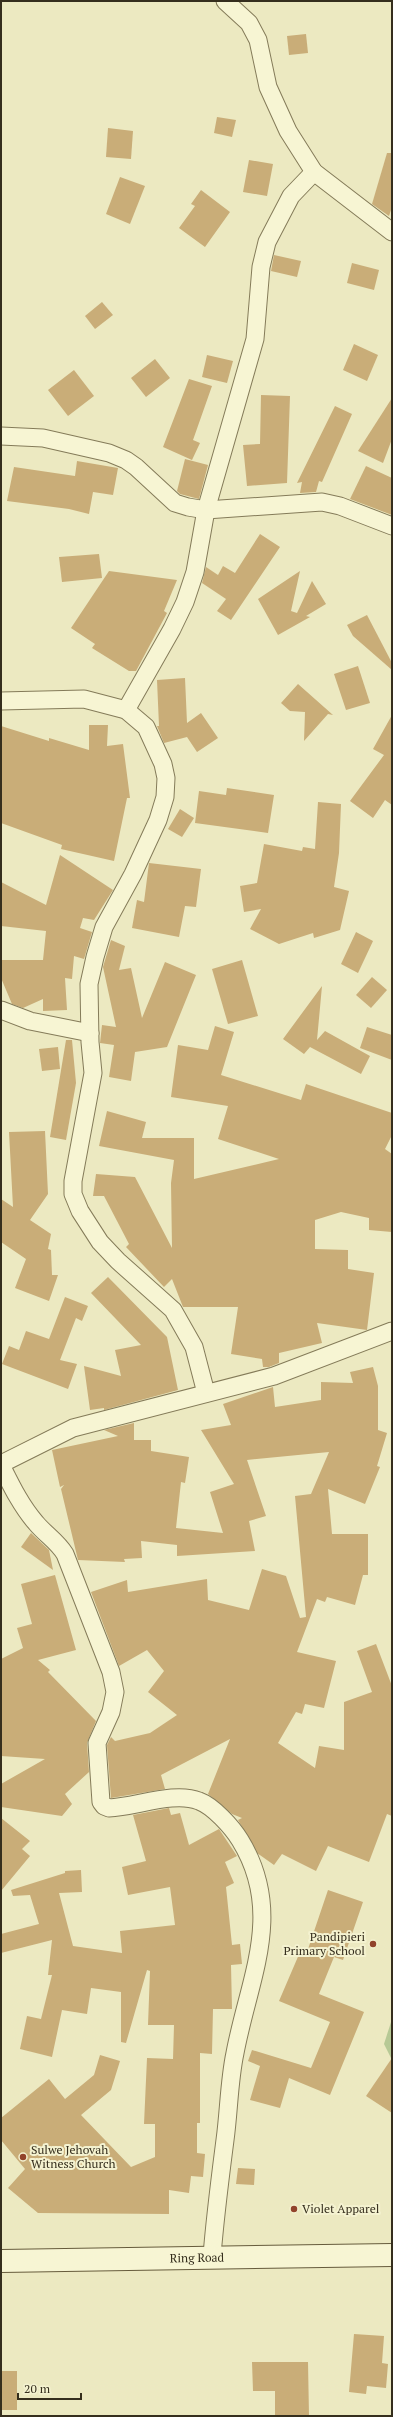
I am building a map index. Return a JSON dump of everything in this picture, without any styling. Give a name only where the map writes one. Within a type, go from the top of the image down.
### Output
[{"type":"main road","name":"Ring Road","points":[[1,2261],[212,2256],[392,2255]]},
{"type":"street","points":[[225,1],[249,23],[258,40],[268,87],[288,131],[314,172],[392,232]]},
{"type":"street","points":[[126,710],[172,629],[185,602],[194,572],[206,510],[253,345],[261,267],[266,242],[291,196],[314,172]]},
{"type":"street","points":[[1,436],[43,438],[109,454],[126,460],[136,467],[175,503],[188,507],[206,510],[322,502],[340,506],[392,526]]},
{"type":"street","points":[[1,701],[84,699],[126,710],[146,727],[158,752],[166,778],[165,797],[150,839],[104,927],[89,984],[90,1033],[93,1073],[73,1181],[73,1194],[80,1211],[100,1242],[118,1262],[173,1310],[194,1347],[206,1393]]},
{"type":"street","points":[[1,1010],[30,1021],[90,1033]]},
{"type":"street","points":[[212,2256],[216,2200],[234,2053],[262,1944],[261,1893],[252,1859],[232,1826],[199,1801],[179,1799],[162,1800],[109,1808],[104,1806],[101,1802],[97,1744],[111,1712],[115,1692],[111,1672],[65,1554],[59,1543],[37,1525],[24,1508],[1,1464],[73,1428],[274,1376],[392,1331]]},
{"type":"green space","points":[[392,2019],[392,2060],[384,2044]]},
{"type":"building","points":[[306,34],[308,53],[289,55],[287,36]]},
{"type":"building","points":[[217,117],[236,120],[232,137],[214,133]]},
{"type":"building","points":[[108,128],[133,131],[131,159],[106,157]]},
{"type":"building","points":[[387,153],[392,153],[392,207],[389,216],[372,204]]},
{"type":"building","points":[[249,160],[273,164],[267,196],[243,192]]},
{"type":"building","points":[[120,177],[145,186],[130,224],[106,214]]},
{"type":"building","points":[[201,190],[230,212],[205,247],[179,228],[195,206],[191,204]]},
{"type":"building","points":[[274,255],[301,261],[297,277],[271,271]]},
{"type":"building","points":[[352,263],[379,270],[374,290],[347,283]]},
{"type":"building","points":[[102,302],[113,315],[95,329],[85,316]]},
{"type":"building","points":[[354,344],[378,355],[367,381],[343,370]]},
{"type":"building","points":[[207,355],[233,361],[227,383],[202,377]]},
{"type":"building","points":[[155,359],[170,378],[146,397],[131,378]]},
{"type":"building","points":[[74,370],[94,396],[68,416],[48,390]]},
{"type":"building","points":[[189,379],[212,386],[193,440],[200,443],[192,460],[163,447]]},
{"type":"building","points":[[261,395],[290,396],[287,483],[247,486],[243,445],[260,444]]},
{"type":"building","points":[[392,398],[392,439],[383,463],[358,451]]},
{"type":"building","points":[[335,406],[352,414],[322,482],[319,481],[316,492],[300,493],[302,482],[297,483]]},
{"type":"building","points":[[185,459],[208,465],[199,499],[180,494],[177,491]]},
{"type":"building","points":[[77,461],[118,468],[113,495],[93,492],[89,514],[69,509],[7,501],[14,467],[75,476]]},
{"type":"building","points":[[366,466],[392,478],[392,515],[350,499]]},
{"type":"building","points":[[260,534],[280,547],[231,620],[217,611],[226,599],[202,583],[206,567],[218,575],[223,566],[235,573]]},
{"type":"building","points":[[99,554],[102,578],[62,582],[59,557]]},
{"type":"building","points":[[109,571],[177,580],[164,611],[167,613],[136,671],[129,671],[92,648],[95,644],[71,628]]},
{"type":"building","points":[[300,571],[291,611],[297,613],[312,581],[326,604],[306,616],[310,617],[278,635],[258,599]]},
{"type":"building","points":[[367,615],[392,663],[392,670],[353,636],[347,625]]},
{"type":"building","points":[[358,666],[370,703],[346,710],[334,674]]},
{"type":"building","points":[[185,678],[187,723],[201,713],[218,738],[197,752],[187,737],[164,743],[157,726],[159,726],[157,680]]},
{"type":"building","points":[[298,684],[333,715],[328,714],[304,741],[305,712],[290,711],[281,703]]},
{"type":"building","points":[[392,715],[392,805],[385,800],[373,818],[350,801],[384,755],[373,749]]},
{"type":"building","points":[[89,725],[108,725],[107,746],[123,744],[130,798],[127,798],[114,861],[61,849],[62,845],[1,823],[1,726],[49,741],[49,738],[89,750]]},
{"type":"building","points":[[227,788],[274,795],[268,833],[195,823],[199,791],[226,795]]},
{"type":"building","points":[[318,802],[341,804],[339,853],[334,887],[349,891],[340,930],[314,938],[313,933],[279,944],[250,929],[261,909],[244,912],[240,886],[257,883],[264,844],[302,851],[303,847],[315,849]]},
{"type":"building","points":[[180,809],[194,818],[182,837],[168,829]]},
{"type":"building","points":[[60,855],[113,890],[94,920],[83,918],[80,928],[92,932],[84,959],[74,956],[72,979],[65,978],[67,1010],[43,1011],[43,999],[23,1008],[12,1004],[1,978],[1,960],[43,960],[46,931],[1,926],[1,882],[46,905]]},
{"type":"building","points":[[149,863],[201,869],[196,907],[185,906],[179,937],[132,928],[137,900],[144,902]]},
{"type":"building","points":[[356,932],[373,941],[358,973],[341,964]]},
{"type":"building","points":[[111,940],[125,946],[119,970],[131,968],[142,1018],[165,962],[196,975],[167,1047],[135,1052],[131,1081],[109,1077],[114,1045],[100,1043],[102,1025],[116,1027],[103,967]]},
{"type":"building","points":[[242,960],[258,1016],[228,1024],[212,969]]},
{"type":"building","points":[[372,977],[387,990],[371,1008],[356,995]]},
{"type":"building","points":[[322,986],[317,1040],[325,1031],[370,1056],[361,1074],[310,1047],[304,1054],[283,1039]]},
{"type":"building","points":[[215,1026],[234,1032],[221,1075],[301,1100],[306,1084],[392,1113],[392,1135],[385,1149],[392,1154],[392,1232],[369,1230],[369,1218],[341,1212],[315,1220],[315,1249],[348,1250],[348,1269],[374,1273],[367,1330],[317,1323],[322,1343],[279,1353],[279,1363],[269,1367],[263,1367],[262,1359],[231,1354],[238,1307],[183,1307],[172,1279],[164,1287],[126,1247],[129,1244],[104,1196],[93,1196],[96,1174],[135,1177],[172,1248],[171,1183],[174,1160],[99,1146],[107,1111],[146,1122],[142,1138],[194,1138],[194,1179],[279,1159],[218,1139],[228,1106],[171,1097],[178,1045],[208,1050]]},
{"type":"building","points":[[367,1027],[392,1035],[392,1060],[360,1048]]},
{"type":"building","points":[[66,1040],[72,1040],[76,1083],[66,1140],[50,1137]]},
{"type":"building","points":[[58,1047],[60,1069],[42,1071],[39,1049]]},
{"type":"building","points":[[45,1131],[48,1194],[30,1220],[51,1234],[48,1249],[51,1250],[52,1275],[58,1275],[49,1301],[15,1288],[26,1259],[1,1242],[1,1199],[13,1207],[9,1132]]},
{"type":"building","points":[[108,1277],[167,1337],[178,1390],[104,1410],[104,1408],[90,1410],[84,1366],[121,1376],[115,1350],[141,1345],[91,1293]]},
{"type":"building","points":[[65,1297],[88,1306],[82,1321],[76,1318],[60,1360],[77,1364],[68,1389],[2,1364],[9,1346],[19,1350],[26,1331],[49,1339]]},
{"type":"building","points":[[373,1367],[378,1386],[378,1430],[387,1433],[377,1466],[380,1467],[365,1504],[328,1489],[332,1534],[368,1534],[368,1575],[363,1575],[355,1605],[327,1597],[325,1602],[317,1599],[297,1652],[336,1661],[324,1708],[305,1704],[302,1714],[296,1712],[278,1743],[315,1768],[319,1746],[344,1750],[344,1702],[372,1692],[357,1651],[376,1644],[392,1686],[392,1816],[387,1814],[369,1862],[328,1846],[316,1871],[282,1854],[274,1865],[257,1853],[238,1820],[242,1818],[232,1814],[208,1794],[230,1739],[161,1775],[165,1789],[111,1798],[107,1745],[111,1737],[115,1741],[150,1733],[177,1715],[148,1692],[164,1671],[147,1650],[119,1666],[91,1592],[127,1580],[128,1592],[207,1579],[208,1600],[249,1610],[262,1569],[286,1576],[300,1618],[306,1617],[295,1496],[311,1494],[329,1452],[247,1460],[266,1516],[249,1521],[255,1551],[177,1556],[177,1545],[141,1541],[142,1558],[124,1559],[125,1562],[78,1560],[61,1489],[64,1485],[60,1487],[52,1450],[118,1436],[104,1430],[134,1423],[134,1440],[151,1440],[151,1451],[189,1457],[185,1483],[181,1482],[176,1528],[223,1533],[210,1492],[234,1484],[201,1430],[231,1425],[223,1404],[273,1387],[275,1407],[321,1400],[321,1382],[353,1383],[350,1372]]},
{"type":"building","points":[[31,1533],[49,1550],[53,1570],[21,1547]]},
{"type":"building","points":[[55,1575],[76,1650],[38,1660],[50,1670],[48,1672],[96,1721],[87,1743],[89,1772],[65,1794],[72,1804],[62,1816],[1,1807],[1,1784],[45,1759],[1,1756],[1,1659],[23,1648],[17,1628],[32,1624],[21,1584]]},
{"type":"building","points":[[169,1808],[171,1815],[180,1813],[189,1845],[219,1829],[237,1856],[225,1862],[234,1883],[226,1887],[232,1945],[240,1944],[242,1964],[231,1965],[232,2009],[213,2009],[212,2054],[200,2053],[200,2123],[197,2123],[197,2153],[205,2154],[203,2177],[191,2176],[189,2193],[169,2190],[169,2214],[38,2213],[8,2188],[25,2169],[1,2140],[1,2118],[49,2079],[65,2099],[94,2075],[100,2055],[120,2061],[111,2090],[81,2115],[131,2167],[155,2157],[155,2124],[144,2124],[147,2058],[173,2059],[174,2025],[148,2025],[150,1971],[147,1970],[126,2043],[121,2042],[121,1992],[91,1988],[87,2014],[62,2010],[52,2057],[20,2049],[27,2016],[41,2019],[52,1975],[48,1975],[52,1940],[1,1953],[1,1934],[39,1924],[30,1895],[13,1896],[11,1890],[65,1873],[65,1871],[81,1870],[82,1892],[59,1893],[73,1946],[122,1953],[120,1931],[175,1925],[170,1887],[128,1895],[122,1867],[146,1861],[133,1815]]},
{"type":"building","points":[[1,1818],[30,1841],[22,1849],[30,1856],[1,1891]]},
{"type":"building","points":[[328,1890],[363,1902],[343,1960],[334,1957],[319,1994],[364,2012],[330,2095],[289,2078],[280,2108],[250,2100],[260,2066],[248,2061],[252,2050],[311,2068],[330,2022],[279,2001],[300,1952],[306,1955]]},
{"type":"building","points":[[392,2058],[392,2113],[366,2096]]},
{"type":"building","points":[[238,2168],[255,2169],[254,2185],[236,2184]]},
{"type":"building","points":[[354,2334],[384,2336],[382,2363],[388,2364],[386,2388],[367,2386],[366,2394],[349,2392]]},
{"type":"building","points":[[252,2362],[308,2362],[309,2416],[275,2416],[275,2391],[253,2391]]},
{"type":"building","points":[[1,2371],[17,2371],[17,2410],[1,2410]]},
{"type":"place","name":"Pandipieri Primary School","points":[[373,1944]]},
{"type":"place","name":"Sulwe Jehovah Witness Church","points":[[23,2157]]},
{"type":"place","name":"Violet Apparel","points":[[294,2209]]}]
